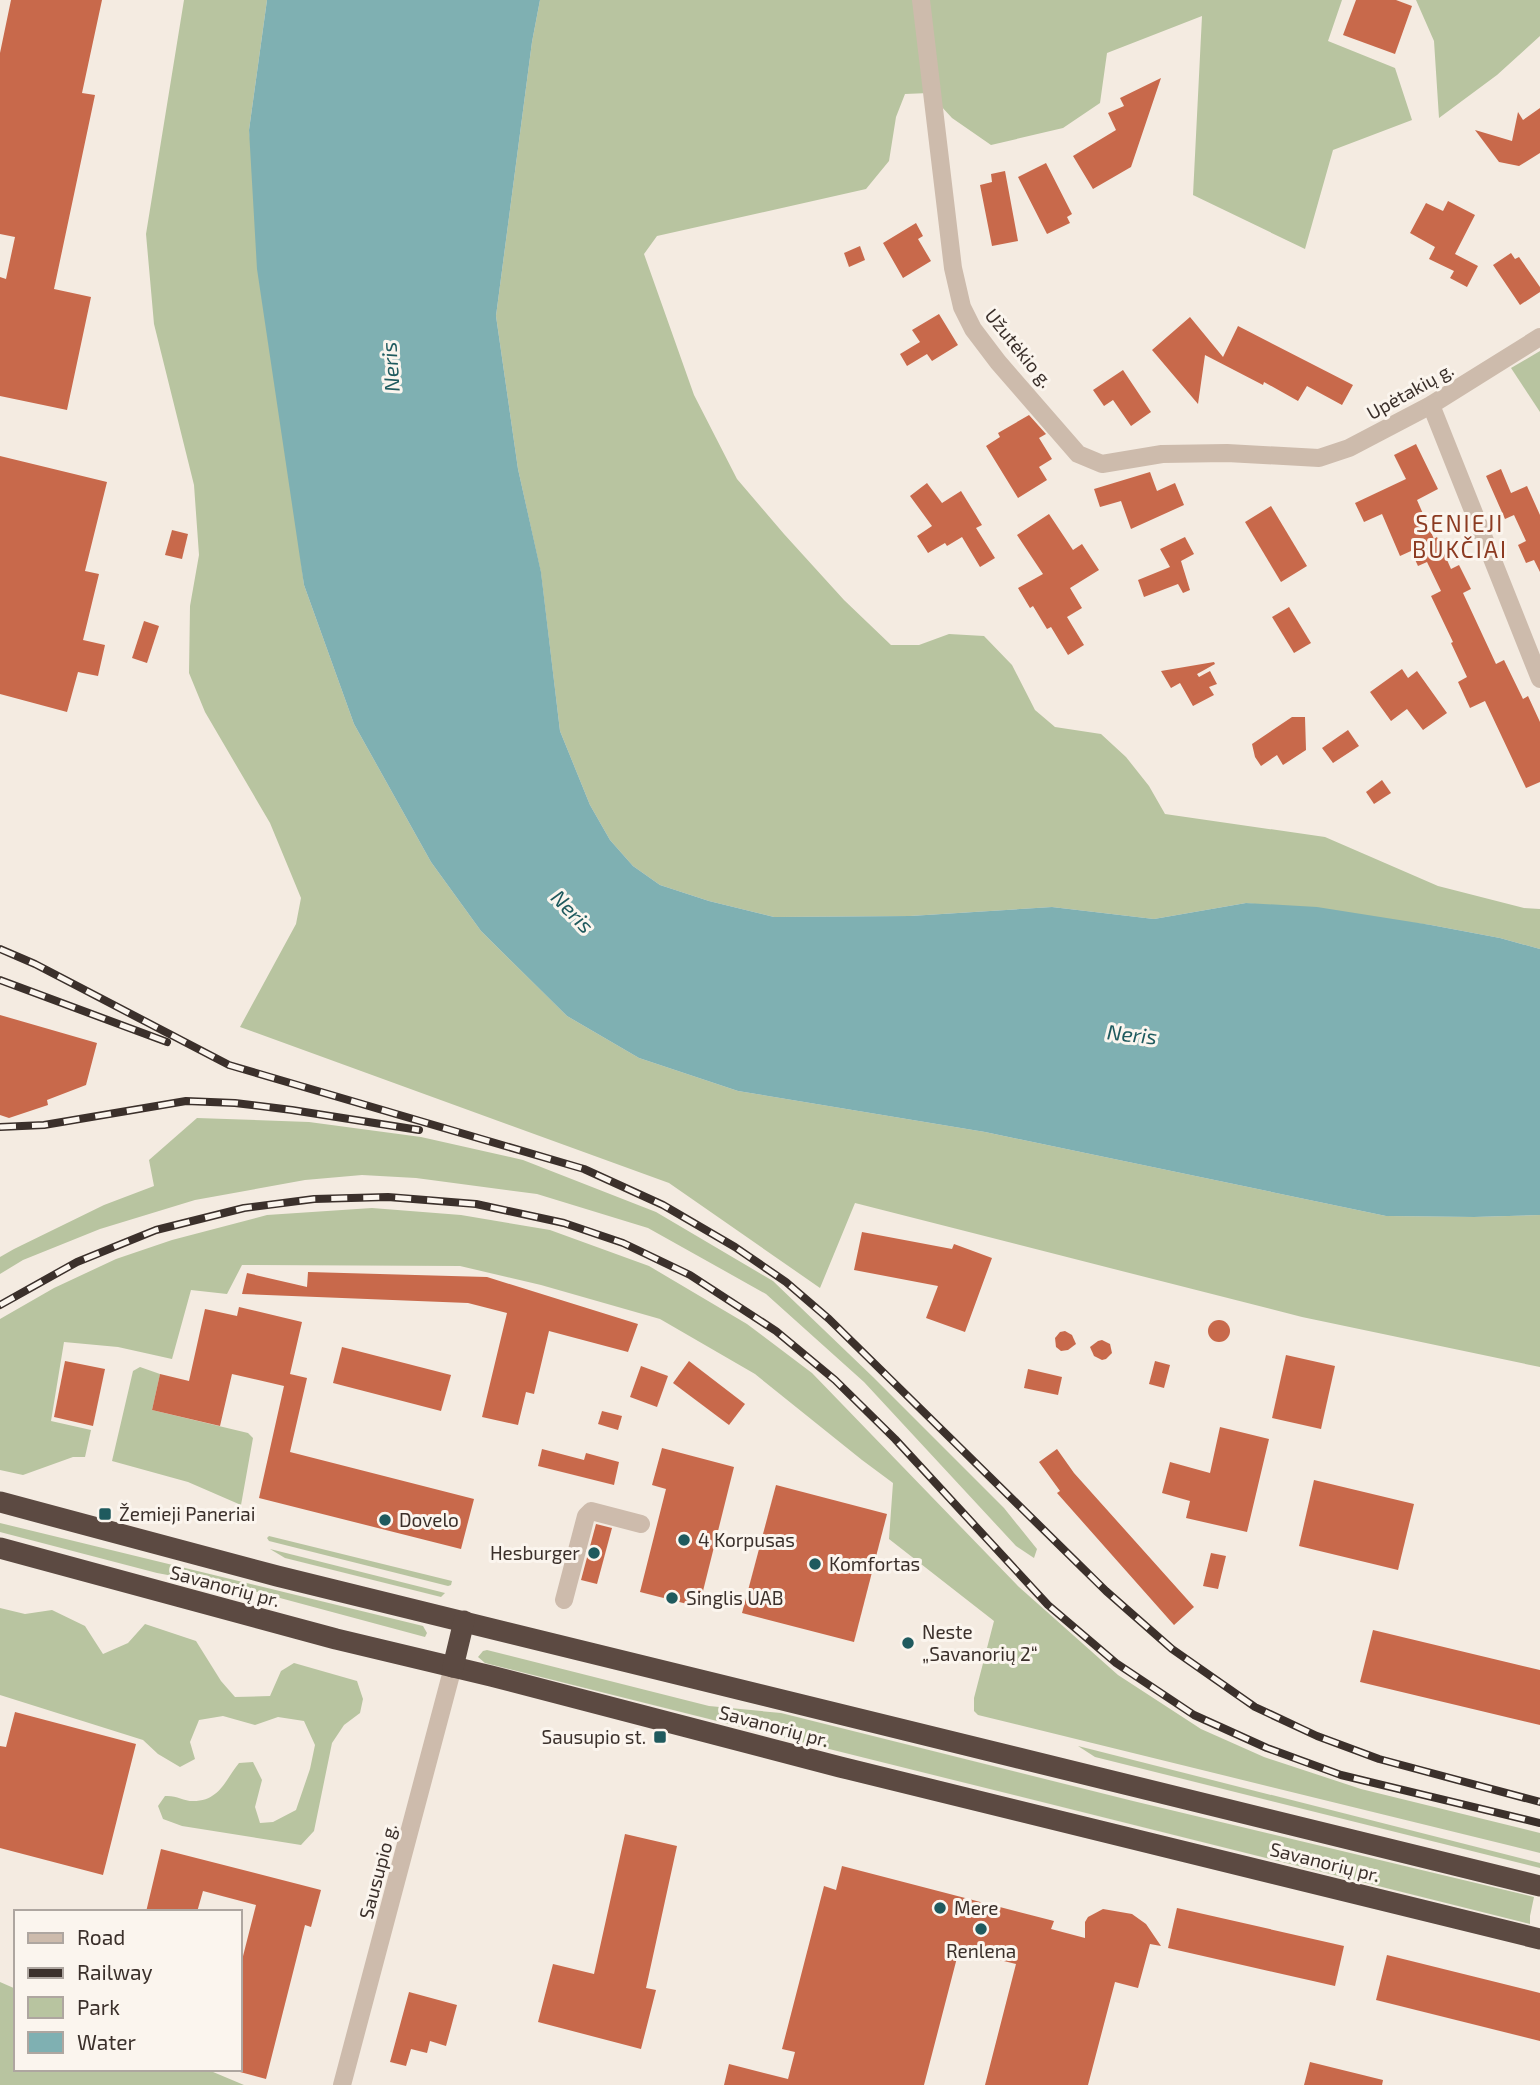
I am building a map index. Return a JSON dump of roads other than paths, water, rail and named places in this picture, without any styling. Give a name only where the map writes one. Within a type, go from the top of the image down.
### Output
[{"type":"highway","name":"Savanorių pr.","points":[[0,1502],[277,1576],[1540,1886]]},
{"type":"highway","name":"Savanorių pr.","points":[[0,1548],[336,1639],[840,1767],[1540,1938]]},
{"type":"highway","points":[[453,1667],[464,1621]]},
{"type":"street","name":"Užutėkio g.","points":[[921,0],[953,268],[962,307],[973,329],[998,362],[1078,454],[1102,464],[1162,454],[1227,453],[1291,457]]},
{"type":"street","name":"Upėtakių g.","points":[[1291,457],[1320,457],[1349,448],[1431,405],[1540,337]]},
{"type":"street","points":[[1431,405],[1540,678]]},
{"type":"street","points":[[564,1600],[586,1516],[591,1511],[641,1524]]},
{"type":"street","name":"Sausupio g.","points":[[342,2085],[453,1667]]},
{"type":"water","name":"Neris","points":[[267,0],[540,0],[532,42],[496,316],[518,469],[541,572],[560,731],[590,805],[610,840],[633,866],[660,885],[709,901],[774,917],[910,916],[1052,907],[1154,919],[1246,903],[1317,907],[1431,925],[1500,938],[1540,949],[1540,1215],[1386,1216],[985,1132],[738,1091],[639,1058],[567,1016],[481,931],[431,862],[354,724],[304,585],[257,269],[249,130]]},
{"type":"railway","points":[[0,949],[35,964],[229,1065],[584,1169],[663,1205],[735,1247],[786,1282],[829,1319],[1106,1591],[1172,1649],[1255,1707],[1317,1736],[1379,1759],[1540,1802]]},
{"type":"railway","points":[[0,980],[167,1042]]},
{"type":"railway","points":[[0,1127],[44,1125],[186,1101],[235,1103],[292,1110],[419,1130]]},
{"type":"railway","points":[[0,1305],[77,1262],[156,1230],[244,1208],[314,1199],[388,1197],[476,1204],[564,1223],[623,1243],[690,1275],[776,1331],[835,1380],[895,1439],[1048,1605],[1116,1663],[1194,1715],[1267,1748],[1341,1775],[1540,1823]]},
{"type":"place","name":"Žemieji Paneriai","points":[[105,1514]]},
{"type":"place","name":"Dovelo","points":[[385,1520]]},
{"type":"place","name":"4 Korpusas","points":[[684,1540]]},
{"type":"place","name":"Hesburger","points":[[594,1553]]},
{"type":"place","name":"Komfortas","points":[[815,1564]]},
{"type":"place","name":"Singlis UAB","points":[[672,1598]]},
{"type":"place","name":"Neste „Savanorių 2“","points":[[908,1643]]},
{"type":"place","name":"Sausupio st.","points":[[660,1737]]},
{"type":"place","name":"Mere","points":[[940,1908]]},
{"type":"place","name":"Renlena","points":[[981,1929]]},
{"type":"district","name":"SENIEJI BUKČIAI","points":[[1460,537]]}]
